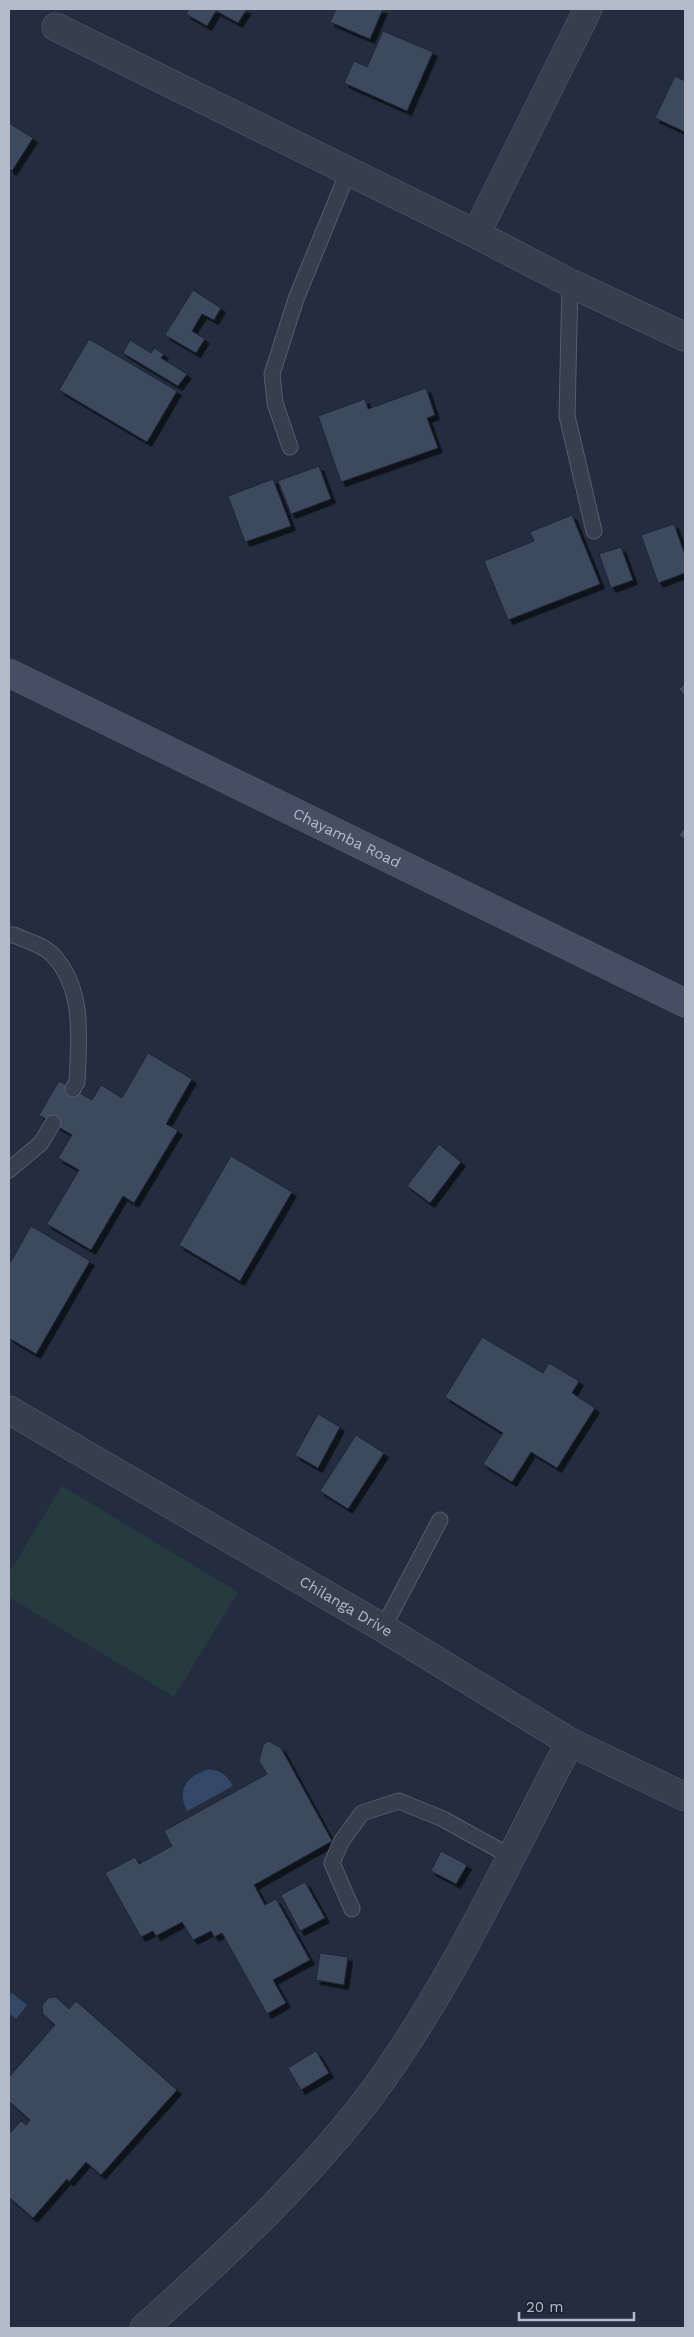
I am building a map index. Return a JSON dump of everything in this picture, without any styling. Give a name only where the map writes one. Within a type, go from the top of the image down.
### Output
[{"type":"street","points":[[476,234],[588,9]]},
{"type":"street","points":[[56,27],[476,234],[570,283],[685,337]]},
{"type":"street","name":"Chayamba Road","points":[[9,673],[685,1003]]},
{"type":"street","name":"Chilanga Drive","points":[[9,1410],[383,1628],[570,1742],[685,1797]]},
{"type":"street","points":[[144,2328],[217,2262],[310,2168],[372,2092],[408,2041],[462,1950],[570,1742]]},
{"type":"lane","points":[[290,447],[275,403],[272,374],[296,299],[348,172]]},
{"type":"lane","points":[[570,283],[567,416],[594,531]]},
{"type":"lane","points":[[9,935],[14,935],[51,953],[73,984],[79,1027],[78,1082],[73,1089]]},
{"type":"lane","points":[[9,1170],[41,1143],[53,1123]]},
{"type":"lane","points":[[383,1628],[440,1520]]},
{"type":"lane","points":[[352,1909],[332,1863],[341,1842],[362,1813],[399,1800],[443,1819],[510,1856]]},
{"type":"green space","points":[[62,1486],[238,1592],[174,1697],[9,1597],[9,1573]]},
{"type":"water","points":[[209,1769],[223,1774],[233,1786],[187,1811],[183,1796],[186,1784],[195,1775]]},
{"type":"water","points":[[12,1993],[27,2005],[16,2019],[9,2013],[9,1996]]},
{"type":"building","points":[[189,9],[247,9],[238,23],[216,11],[207,26],[186,14]]},
{"type":"building","points":[[336,9],[383,9],[370,39],[330,22]]},
{"type":"building","points":[[383,31],[433,52],[407,111],[344,83],[354,61],[367,67]]},
{"type":"building","points":[[675,76],[685,81],[685,132],[655,118]]},
{"type":"building","points":[[9,123],[33,138],[12,171],[9,169]]},
{"type":"building","points":[[193,290],[221,308],[214,320],[202,314],[192,331],[205,339],[196,353],[165,335]]},
{"type":"building","points":[[89,339],[177,391],[147,442],[59,390]]},
{"type":"building","points":[[130,340],[151,353],[154,348],[164,354],[161,358],[187,374],[178,386],[123,353]]},
{"type":"building","points":[[426,388],[435,415],[427,418],[438,448],[341,482],[318,416],[365,399],[368,409]]},
{"type":"building","points":[[319,466],[331,499],[291,514],[278,481]]},
{"type":"building","points":[[273,479],[291,526],[245,542],[228,496]]},
{"type":"building","points":[[572,515],[600,584],[508,620],[484,561],[534,541],[530,532]]},
{"type":"building","points":[[674,524],[685,555],[685,573],[658,583],[641,535]]},
{"type":"building","points":[[621,547],[633,580],[611,588],[599,554]]},
{"type":"building","points":[[685,683],[685,696],[679,689]]},
{"type":"building","points":[[685,827],[685,840],[679,835]]},
{"type":"building","points":[[148,1053],[192,1079],[166,1124],[178,1130],[134,1203],[123,1196],[91,1250],[47,1224],[79,1170],[58,1158],[72,1135],[39,1115],[59,1081],[92,1100],[101,1085],[122,1098]]},
{"type":"building","points":[[439,1144],[461,1162],[430,1203],[407,1186]]},
{"type":"building","points":[[231,1156],[292,1192],[240,1281],[179,1245]]},
{"type":"building","points":[[31,1226],[90,1261],[36,1354],[9,1338],[9,1265]]},
{"type":"building","points":[[482,1337],[543,1373],[549,1363],[579,1381],[572,1393],[595,1408],[557,1468],[531,1452],[512,1482],[483,1464],[503,1433],[445,1397]]},
{"type":"building","points":[[318,1414],[340,1427],[318,1468],[295,1455]]},
{"type":"building","points":[[356,1435],[384,1453],[348,1509],[320,1491]]},
{"type":"building","points":[[268,1741],[281,1748],[332,1841],[254,1885],[265,1905],[276,1899],[310,1960],[273,1980],[286,2003],[267,2014],[222,1933],[214,1937],[211,1931],[193,1940],[182,1922],[156,1936],[153,1931],[141,1937],[105,1873],[135,1857],[139,1864],[172,1846],[164,1831],[267,1774],[259,1761],[263,1745]]},
{"type":"building","points":[[441,1851],[467,1865],[456,1884],[431,1871]]},
{"type":"building","points":[[305,1882],[325,1918],[300,1931],[281,1895]]},
{"type":"building","points":[[320,1953],[348,1957],[344,1985],[316,1980]]},
{"type":"building","points":[[56,1997],[69,2009],[76,2001],[177,2090],[101,2175],[86,2162],[69,2182],[67,2179],[33,2218],[9,2197],[9,2134],[21,2121],[26,2125],[30,2120],[9,2101],[9,2077],[55,2025],[43,2014],[42,2006],[48,1998]]},
{"type":"building","points":[[316,2051],[329,2073],[301,2090],[288,2068]]}]
